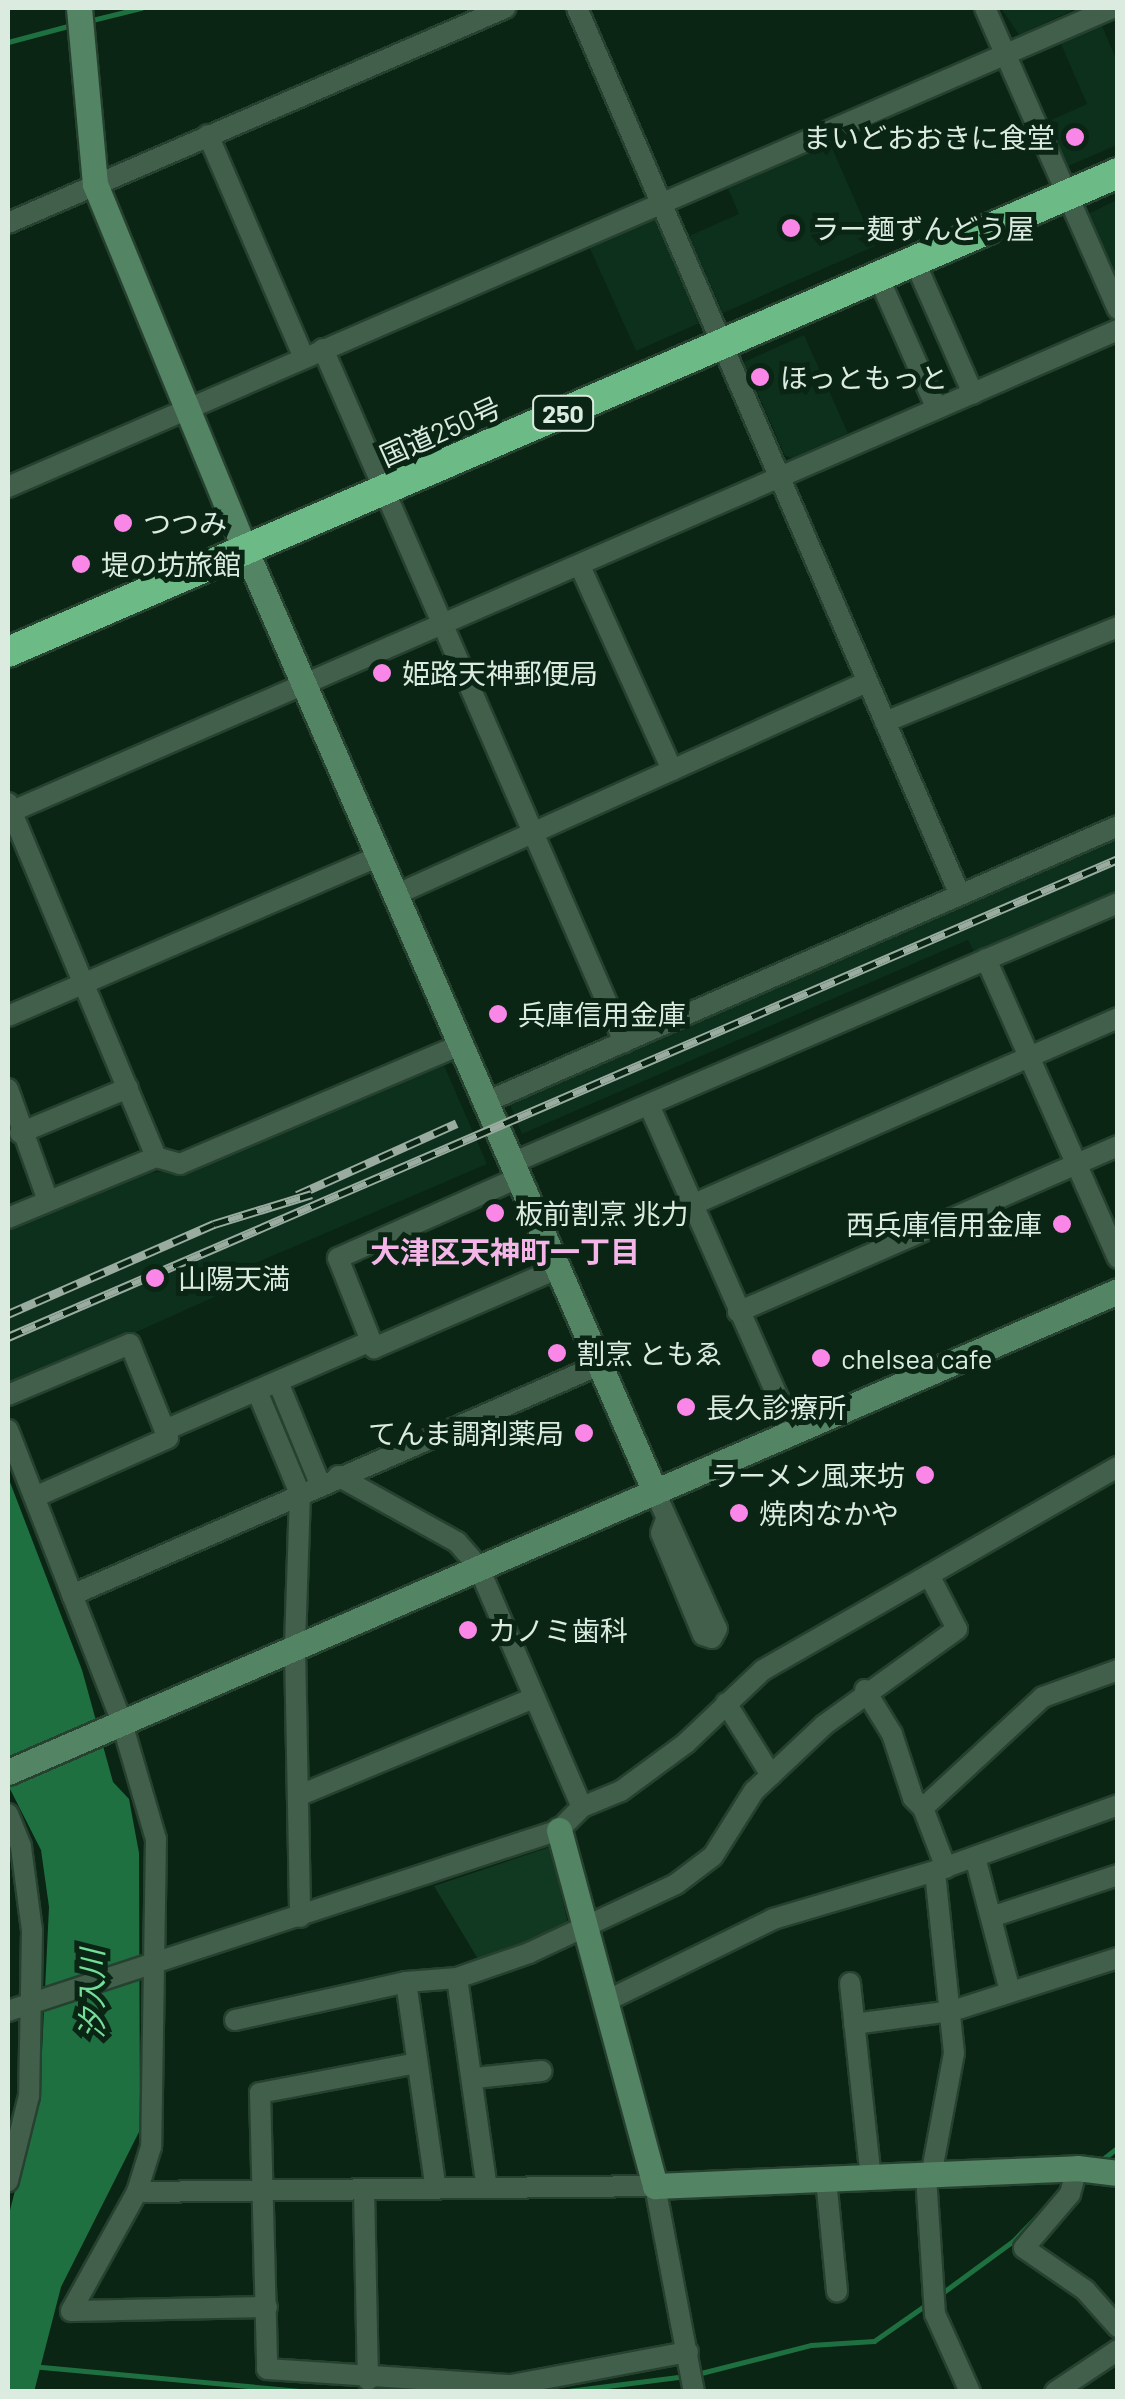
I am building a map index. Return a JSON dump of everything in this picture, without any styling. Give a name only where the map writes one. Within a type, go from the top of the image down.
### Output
[{"type":"highway","name":"国道250号","points":[[8,652],[1118,173]]},
{"type":"street","points":[[78,8],[95,184],[246,549],[655,1492],[665,1522],[660,1534],[703,1635],[712,1638],[717,1629],[676,1528],[665,1522]]},
{"type":"street","points":[[8,222],[505,8]]},
{"type":"street","points":[[577,8],[960,895]]},
{"type":"street","points":[[985,8],[1118,309]]},
{"type":"street","points":[[8,488],[1112,8]]},
{"type":"street","points":[[208,135],[384,491],[624,1042]]},
{"type":"street","points":[[914,260],[973,394]]},
{"type":"street","points":[[878,276],[938,409]]},
{"type":"street","points":[[156,1156],[9,809],[305,686],[1118,330]]},
{"type":"street","points":[[580,566],[672,770]]},
{"type":"street","points":[[885,722],[1117,629]]},
{"type":"street","points":[[395,895],[867,682]]},
{"type":"street","points":[[486,1102],[1118,826]]},
{"type":"street","points":[[8,1016],[378,856]]},
{"type":"street","points":[[559,1268],[374,1348],[338,1258],[649,1105],[1118,903]]},
{"type":"street","points":[[986,959],[1118,1258]]},
{"type":"street","points":[[692,1205],[1118,1018]]},
{"type":"street","points":[[8,1218],[156,1156],[180,1164],[460,1046]]},
{"type":"street","points":[[20,1133],[128,1088]]},
{"type":"street","points":[[8,1089],[20,1133],[48,1200]]},
{"type":"street","points":[[649,1105],[793,1431]]},
{"type":"street","points":[[738,1312],[1118,1146]]},
{"type":"street","points":[[8,1772],[1118,1291]]},
{"type":"street","points":[[165,1430],[370,1341]]},
{"type":"street","points":[[8,1395],[130,1344],[168,1438],[35,1497]]},
{"type":"street","points":[[72,1594],[598,1364]]},
{"type":"street","points":[[278,1382],[329,1480],[457,1542],[478,1566],[582,1807]]},
{"type":"street","points":[[256,1392],[300,1494],[294,1648],[300,1917]]},
{"type":"street","points":[[8,1430],[122,1723],[156,1839],[151,2147],[136,2192],[71,2310],[267,2306]]},
{"type":"street","points":[[8,2011],[560,1830],[582,1807],[621,1791],[686,1743],[763,1670],[1118,1467]]},
{"type":"street","points":[[235,2020],[406,1982],[456,1978],[588,1926],[676,1884],[713,1856],[736,1815],[771,1775],[865,1690],[956,1629],[929,1575]]},
{"type":"street","points":[[923,1808],[1042,1697],[1118,1670]]},
{"type":"street","points":[[865,1690],[892,1734],[913,1798],[923,1808],[940,1870],[954,2054],[929,2176],[931,2291],[935,2314],[970,2392]]},
{"type":"street","points":[[298,1796],[533,1698]]},
{"type":"street","points":[[726,1703],[771,1775]]},
{"type":"street","points":[[608,2000],[774,1919],[940,1870],[1118,1806]]},
{"type":"street","points":[[8,1814],[21,1848],[32,1931],[28,2096],[13,2140],[8,2181]]},
{"type":"street","points":[[416,2063],[260,2094],[266,2191],[267,2369],[368,2380],[511,2384],[691,2373],[654,2186],[608,2000],[560,1830]]},
{"type":"street","points":[[975,1858],[1010,1990]]},
{"type":"street","points":[[991,1917],[1118,1875]]},
{"type":"street","points":[[854,2024],[952,2010],[1118,1958]]},
{"type":"street","points":[[456,1978],[476,2078],[487,2188]]},
{"type":"street","points":[[406,1982],[436,2189]]},
{"type":"street","points":[[850,1983],[871,2178]]},
{"type":"street","points":[[476,2078],[542,2071]]},
{"type":"street","points":[[136,2192],[654,2186],[1077,2168],[1118,2173]]},
{"type":"street","points":[[1077,2168],[1070,2194],[1024,2248],[1084,2290],[1118,2327]]},
{"type":"street","points":[[826,2178],[837,2291]]},
{"type":"street","points":[[364,2190],[368,2380]]},
{"type":"street","points":[[1054,2392],[1118,2350]]},
{"type":"shaded area","points":[[1001,8],[1074,8],[1075,9],[1019,35]]},
{"type":"shaded area","points":[[1100,21],[1117,61],[1117,145],[1066,167],[1047,122],[1087,104],[1059,39]]},
{"type":"shaded area","points":[[828,139],[875,246],[723,313],[689,236],[739,214],[726,184]]},
{"type":"shaded area","points":[[1117,200],[1117,281],[1088,214]]},
{"type":"shaded area","points":[[647,218],[658,222],[702,322],[636,351],[588,244]]},
{"type":"shaded area","points":[[804,335],[848,433],[793,458],[785,456],[744,362]]},
{"type":"shaded area","points":[[1117,833],[1117,893],[976,955],[968,940],[522,1134],[507,1097]]},
{"type":"shaded area","points":[[443,1063],[487,1164],[244,1268],[252,1290],[223,1293],[8,1390],[8,1226],[139,1174],[195,1168]]},
{"type":"shaded area","points":[[550,1847],[570,1932],[481,1964],[434,1886]]},
{"type":"water","name":"汐入川","points":[[8,1477],[82,1670],[113,1782],[129,1799],[139,1853],[140,2130],[61,2287],[34,2392],[8,2391],[8,2218],[40,2093],[49,1907],[41,1850],[8,1785]]},
{"type":"waterway","points":[[88,21],[141,8]]},
{"type":"waterway","points":[[8,42],[72,25]]},
{"type":"waterway","points":[[1099,2162],[1118,2147]]},
{"type":"waterway","points":[[938,2296],[1013,2241],[1059,2193]]},
{"type":"waterway","points":[[697,2374],[811,2345],[874,2341],[930,2302]]},
{"type":"waterway","points":[[31,2366],[311,2392]]},
{"type":"waterway","points":[[560,2392],[686,2376]]},
{"type":"railway","points":[[8,1337],[1118,859]]},
{"type":"railway","points":[[297,1195],[457,1123]]},
{"type":"railway","points":[[8,1314],[214,1224],[312,1194]]},
{"type":"place","name":"まいどおおきに食堂","points":[[1075,137]]},
{"type":"place","name":"ラー麺ずんどう屋","points":[[791,228]]},
{"type":"place","name":"ほっともっと","points":[[760,377]]},
{"type":"place","name":"つつみ","points":[[123,523]]},
{"type":"place","name":"堤の坊旅館","points":[[81,564]]},
{"type":"place","name":"姫路天神郵便局","points":[[382,673]]},
{"type":"place","name":"兵庫信用金庫","points":[[498,1014]]},
{"type":"place","name":"板前割烹 兆力","points":[[495,1213]]},
{"type":"place","name":"西兵庫信用金庫","points":[[1062,1224]]},
{"type":"place","name":"山陽天満","points":[[155,1278]]},
{"type":"place","name":"割烹 ともゑ","points":[[557,1353]]},
{"type":"place","name":"chelsea cafe","points":[[821,1358]]},
{"type":"place","name":"長久診療所","points":[[686,1407]]},
{"type":"place","name":"てんま調剤薬局","points":[[584,1433]]},
{"type":"place","name":"ラーメン風来坊","points":[[925,1475]]},
{"type":"place","name":"焼肉なかや","points":[[739,1513]]},
{"type":"place","name":"カノミ歯科","points":[[468,1630]]},
{"type":"district","name":"大津区天神町一丁目","points":[[505,1251]]}]
